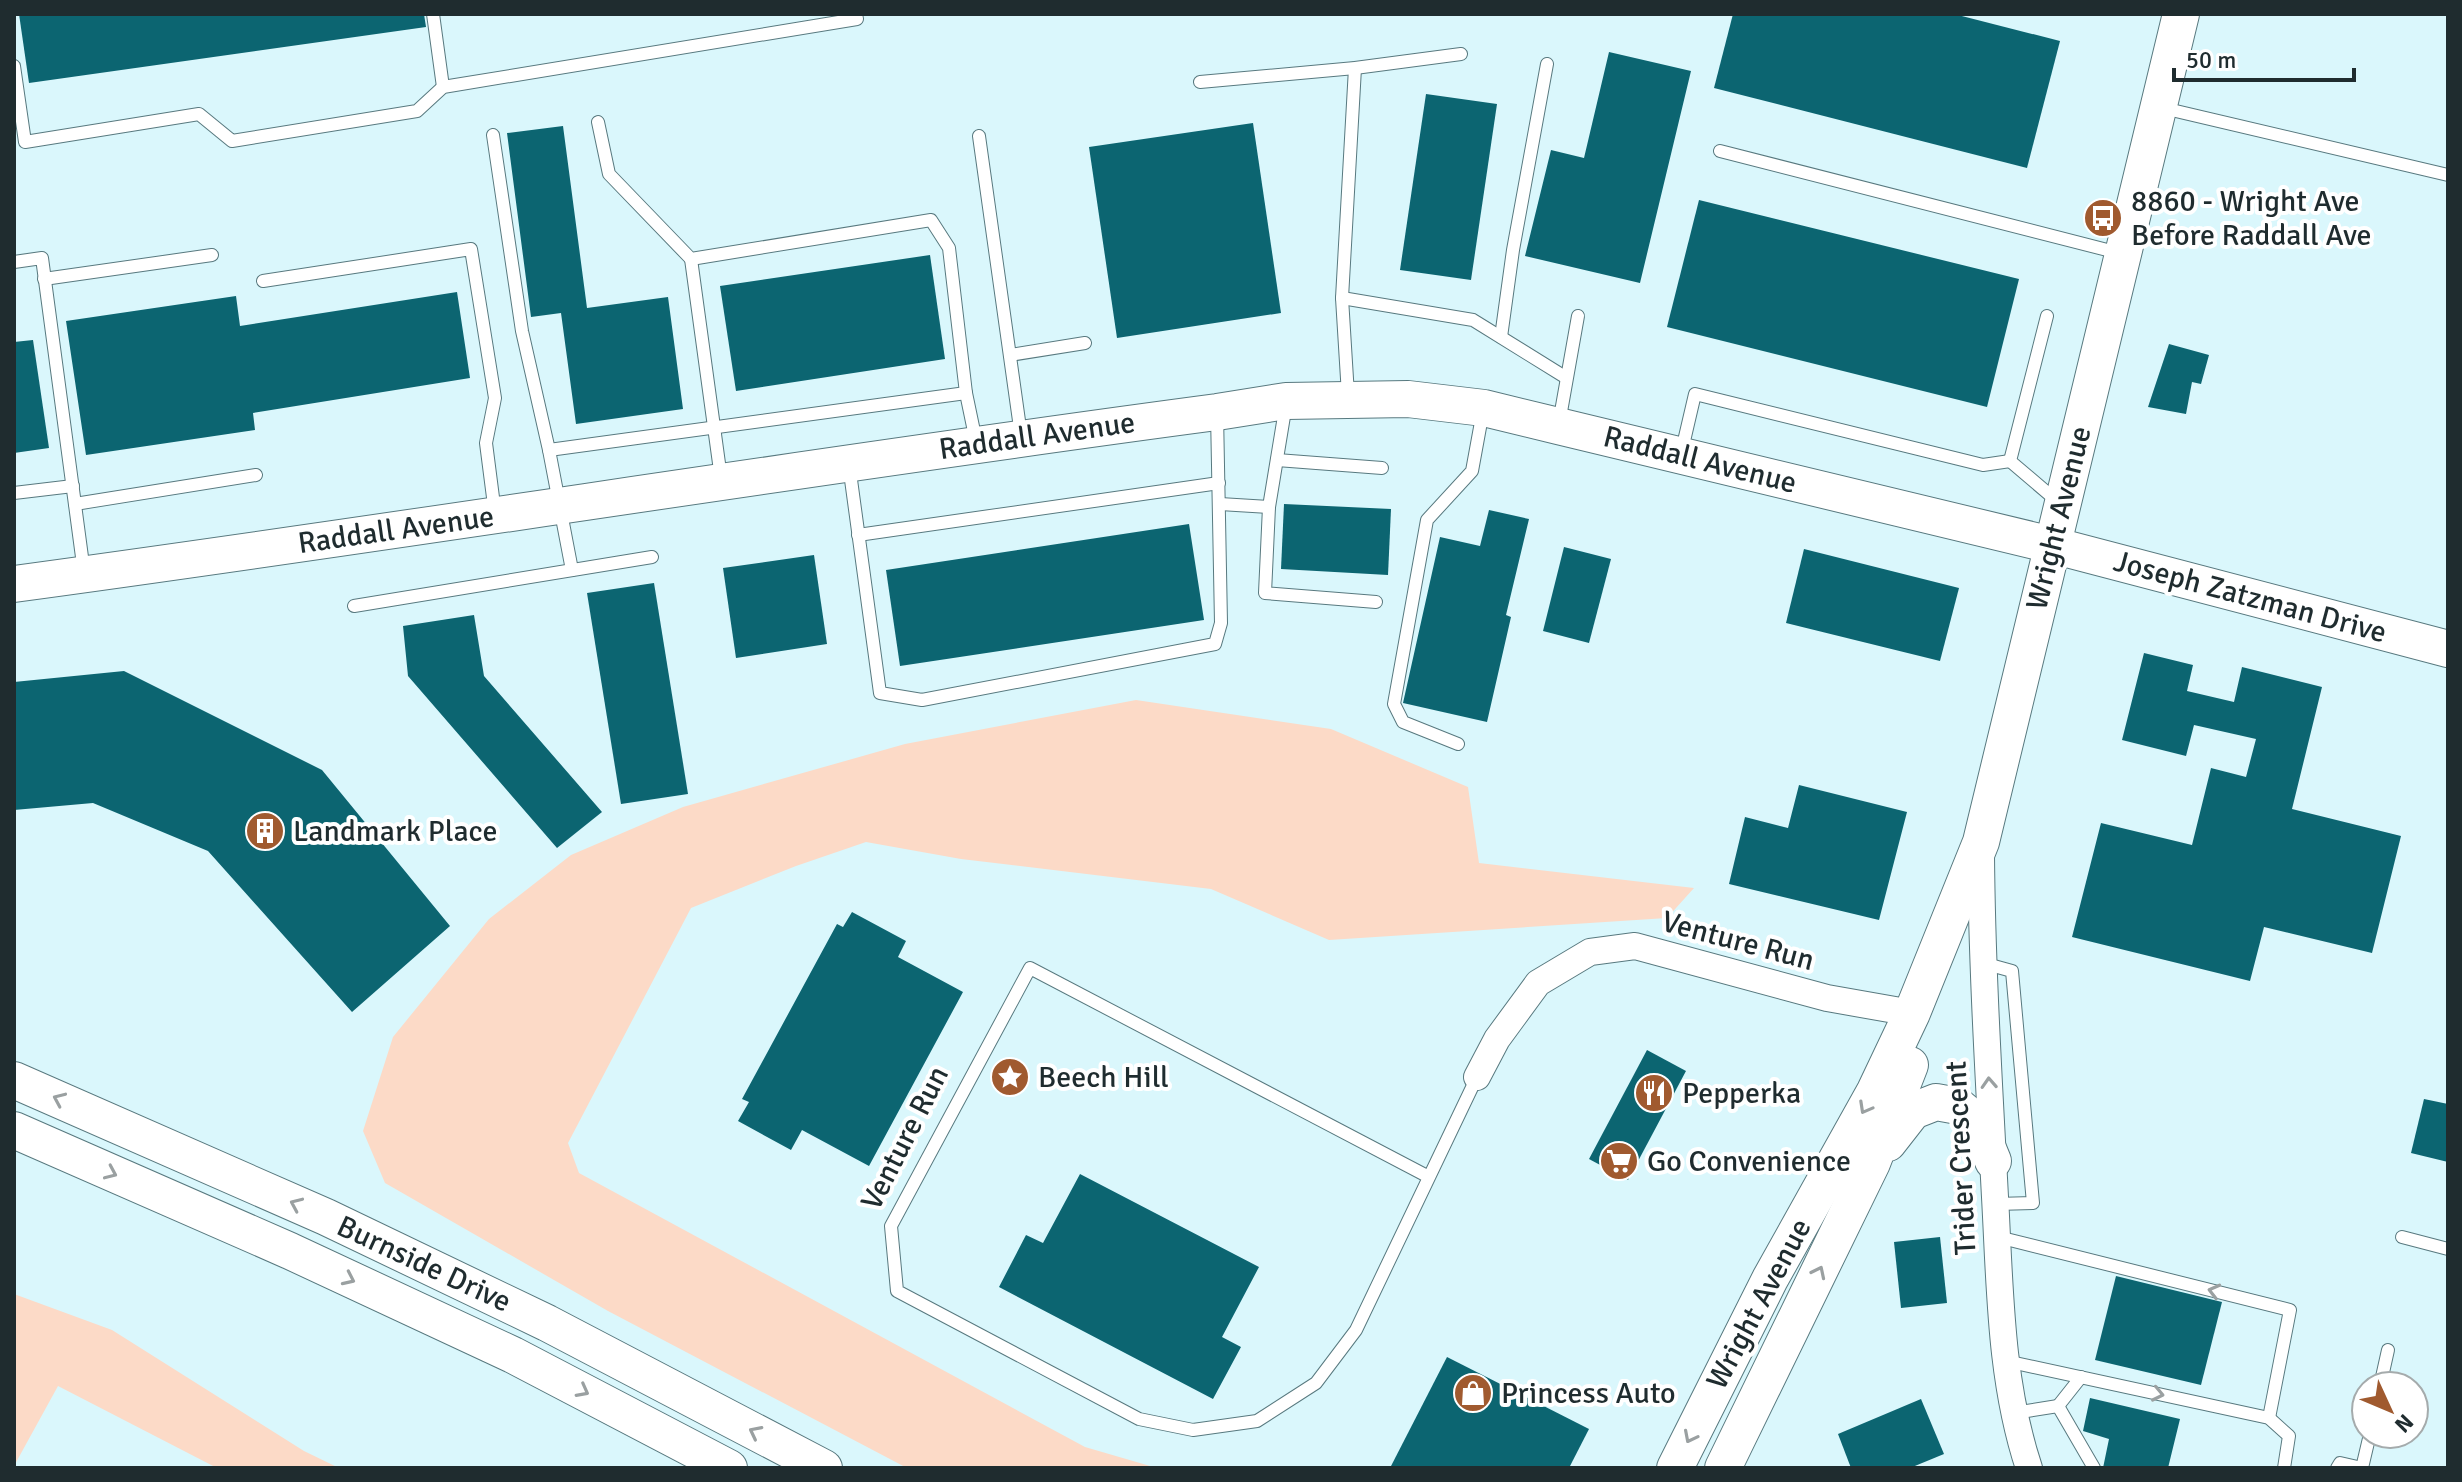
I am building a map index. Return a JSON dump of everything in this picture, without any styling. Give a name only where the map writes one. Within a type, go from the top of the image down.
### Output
[{"type":"main road","name":"Wright Avenue","points":[[1675,1468],[1770,1279],[1875,1091],[1912,1013],[1981,842],[2179,14]]},
{"type":"main road","name":"Raddall Avenue","points":[[14,584],[977,444],[1286,401],[1348,398],[1408,399],[1484,408],[2052,545]]},
{"type":"main road","name":"Joseph Zatzman Drive","points":[[2052,545],[2448,649]]},
{"type":"main road","name":"Wright Avenue","points":[[1723,1468],[1872,1163],[1917,1047],[1912,1013]]},
{"type":"main road","name":"Burnside Drive","points":[[14,1080],[326,1217],[547,1323],[824,1468]]},
{"type":"main road","points":[[1872,1163],[1913,1111],[1936,1102],[1958,1106],[1977,1122],[1993,1161]]},
{"type":"main road","name":"Burnside Drive","points":[[14,1130],[290,1251],[513,1355],[729,1468]]},
{"type":"main road","points":[[1770,1279],[1784,1299],[1786,1340]]},
{"type":"street","name":"Trider Crescent","points":[[1981,842],[1983,963],[2005,1361],[2014,1413],[2029,1468]]},
{"type":"street","name":"Venture Run","points":[[1477,1077],[1497,1039],[1538,983],[1590,952],[1635,946],[1827,998],[1912,1013]]},
{"type":"lane","points":[[433,14],[443,87]]},
{"type":"lane","points":[[14,66],[25,142],[199,114],[232,141],[417,111],[443,87],[857,19],[856,14]]},
{"type":"lane","points":[[1200,82],[1355,68],[1461,54]]},
{"type":"lane","points":[[1501,337],[1513,250],[1547,64]]},
{"type":"lane","points":[[1348,398],[1342,298],[1355,68]]},
{"type":"lane","points":[[2158,107],[2448,175]]},
{"type":"lane","points":[[598,122],[609,174],[691,259],[721,481]]},
{"type":"lane","points":[[493,135],[522,331],[561,505],[572,570]]},
{"type":"lane","points":[[979,136],[1021,438]]},
{"type":"lane","points":[[1720,151],[2122,253]]},
{"type":"lane","points":[[691,259],[931,220],[949,248],[966,393],[977,444]]},
{"type":"lane","points":[[263,281],[471,249],[495,398],[486,443],[496,516]]},
{"type":"lane","points":[[44,279],[212,255]]},
{"type":"lane","points":[[14,262],[42,258],[85,575]]},
{"type":"lane","points":[[1342,298],[1473,320],[1565,377]]},
{"type":"lane","points":[[1558,426],[1578,316]]},
{"type":"lane","points":[[2010,461],[2047,316]]},
{"type":"lane","points":[[1010,355],[1085,343]]},
{"type":"lane","points":[[549,450],[966,393]]},
{"type":"lane","points":[[1680,455],[1695,394],[1983,465],[2010,461],[2062,506]]},
{"type":"lane","points":[[1286,401],[1269,507],[1265,593],[1376,602]]},
{"type":"lane","points":[[1458,744],[1403,722],[1394,704],[1427,520],[1472,471],[1484,408]]},
{"type":"lane","points":[[848,462],[880,693],[922,700],[1215,644],[1221,623],[1217,412]]},
{"type":"lane","points":[[1277,460],[1382,468]]},
{"type":"lane","points":[[75,504],[256,475]]},
{"type":"lane","points":[[858,535],[1219,483]]},
{"type":"lane","points":[[14,493],[73,486]]},
{"type":"lane","points":[[1220,504],[1269,507]]},
{"type":"lane","points":[[354,606],[652,557]]},
{"type":"lane","points":[[1983,963],[2012,971],[2033,1203],[1996,1204]]},
{"type":"lane","name":"Venture Run","points":[[1429,1177],[1030,968],[891,1226],[897,1291],[1139,1419],[1193,1430],[1257,1421],[1316,1383],[1356,1330],[1477,1077]]},
{"type":"lane","points":[[1998,1237],[2290,1310],[2269,1418]]},
{"type":"lane","points":[[2402,1237],[2448,1249]]},
{"type":"lane","points":[[2384,1370],[2388,1350]]},
{"type":"lane","points":[[2005,1361],[2269,1418],[2289,1436],[2284,1468]]},
{"type":"lane","points":[[2014,1413],[2058,1406],[2081,1377]]},
{"type":"lane","points":[[2058,1406],[2094,1468]]},
{"type":"lane","points":[[2337,1468],[2340,1463],[2362,1468]]},
{"type":"shaded area","points":[[1136,700],[1331,729],[1468,787],[1479,863],[1694,888],[1667,918],[1329,940],[1211,889],[961,859],[866,842],[691,908],[568,1143],[579,1173],[1085,1447],[1157,1468],[907,1468],[608,1311],[385,1183],[363,1131],[393,1037],[489,919],[571,855],[683,807],[905,744]]},
{"type":"shaded area","points":[[14,1294],[112,1330],[304,1451],[339,1468],[217,1468],[58,1386],[14,1466]]},
{"type":"building","points":[[19,14],[424,14],[426,27],[29,83]]},
{"type":"building","points":[[1733,14],[1954,14],[2060,41],[2027,168],[1714,88]]},
{"type":"building","points":[[1609,52],[1691,71],[1640,283],[1525,256],[1551,150],[1584,158]]},
{"type":"building","points":[[1426,94],[1497,104],[1471,280],[1400,270]]},
{"type":"building","points":[[1253,123],[1281,313],[1117,338],[1089,147]]},
{"type":"building","points":[[563,126],[587,308],[668,297],[683,409],[576,424],[561,313],[531,317],[507,133]]},
{"type":"building","points":[[1699,200],[2019,279],[1987,407],[1667,327]]},
{"type":"building","points":[[930,255],[945,359],[736,391],[720,286]]},
{"type":"building","points":[[457,292],[470,378],[253,413],[255,430],[86,455],[66,321],[236,296],[240,326]]},
{"type":"building","points":[[33,340],[49,448],[14,453],[14,342]]},
{"type":"building","points":[[2169,344],[2209,355],[2201,384],[2192,382],[2186,414],[2148,407]]},
{"type":"building","points":[[1284,504],[1391,509],[1388,575],[1281,569]]},
{"type":"building","points":[[1489,510],[1529,519],[1506,615],[1511,617],[1487,722],[1403,703],[1440,537],[1480,546]]},
{"type":"building","points":[[1189,524],[1204,620],[900,666],[886,570]]},
{"type":"building","points":[[1564,547],[1611,559],[1589,643],[1543,631]]},
{"type":"building","points":[[1804,549],[1959,588],[1940,661],[1786,623]]},
{"type":"building","points":[[814,555],[827,644],[736,658],[723,568]]},
{"type":"building","points":[[654,583],[688,794],[621,804],[587,593]]},
{"type":"building","points":[[474,615],[484,676],[602,812],[557,848],[408,676],[403,626]]},
{"type":"building","points":[[2144,653],[2193,665],[2187,691],[2234,702],[2242,667],[2322,687],[2292,809],[2401,836],[2372,953],[2264,927],[2250,981],[2072,937],[2101,823],[2192,845],[2211,768],[2246,777],[2256,739],[2194,725],[2186,756],[2122,740]]},
{"type":"building","name":"Landmark Place","points":[[124,671],[322,770],[450,926],[352,1012],[208,851],[93,803],[14,810],[14,682]]},
{"type":"building","points":[[1799,785],[1907,812],[1879,920],[1729,884],[1745,817],[1788,828]]},
{"type":"building","points":[[852,912],[906,941],[898,957],[963,992],[869,1166],[802,1130],[791,1150],[738,1121],[749,1102],[742,1099],[837,924],[843,927]]},
{"type":"building","points":[[1647,1050],[1686,1071],[1628,1180],[1589,1159]]},
{"type":"building","points":[[2424,1099],[2448,1104],[2448,1162],[2411,1153]]},
{"type":"building","points":[[1080,1174],[1259,1267],[1222,1337],[1241,1347],[1213,1399],[999,1287],[1026,1235],[1043,1243]]},
{"type":"building","points":[[1940,1237],[1947,1303],[1901,1308],[1894,1242]]},
{"type":"building","points":[[2116,1276],[2222,1302],[2201,1385],[2095,1360]]},
{"type":"building","name":"Princess Auto","points":[[1447,1357],[1589,1429],[1569,1468],[1390,1468]]},
{"type":"building","points":[[2090,1398],[2180,1419],[2168,1468],[2103,1468],[2109,1439],[2083,1431]]},
{"type":"building","points":[[1921,1399],[1944,1454],[1910,1468],[1851,1468],[1838,1434]]},
{"type":"place","name":"8860 - Wright Ave Before Raddall Ave","points":[[2103,218]]},
{"type":"place","name":"Landmark Place","points":[[265,831]]},
{"type":"place","name":"Beech Hill","points":[[1010,1077]]},
{"type":"place","name":"Pepperka","points":[[1654,1093]]},
{"type":"place","name":"Go Convenience","points":[[1619,1161]]},
{"type":"place","name":"Princess Auto","points":[[1473,1393]]}]
